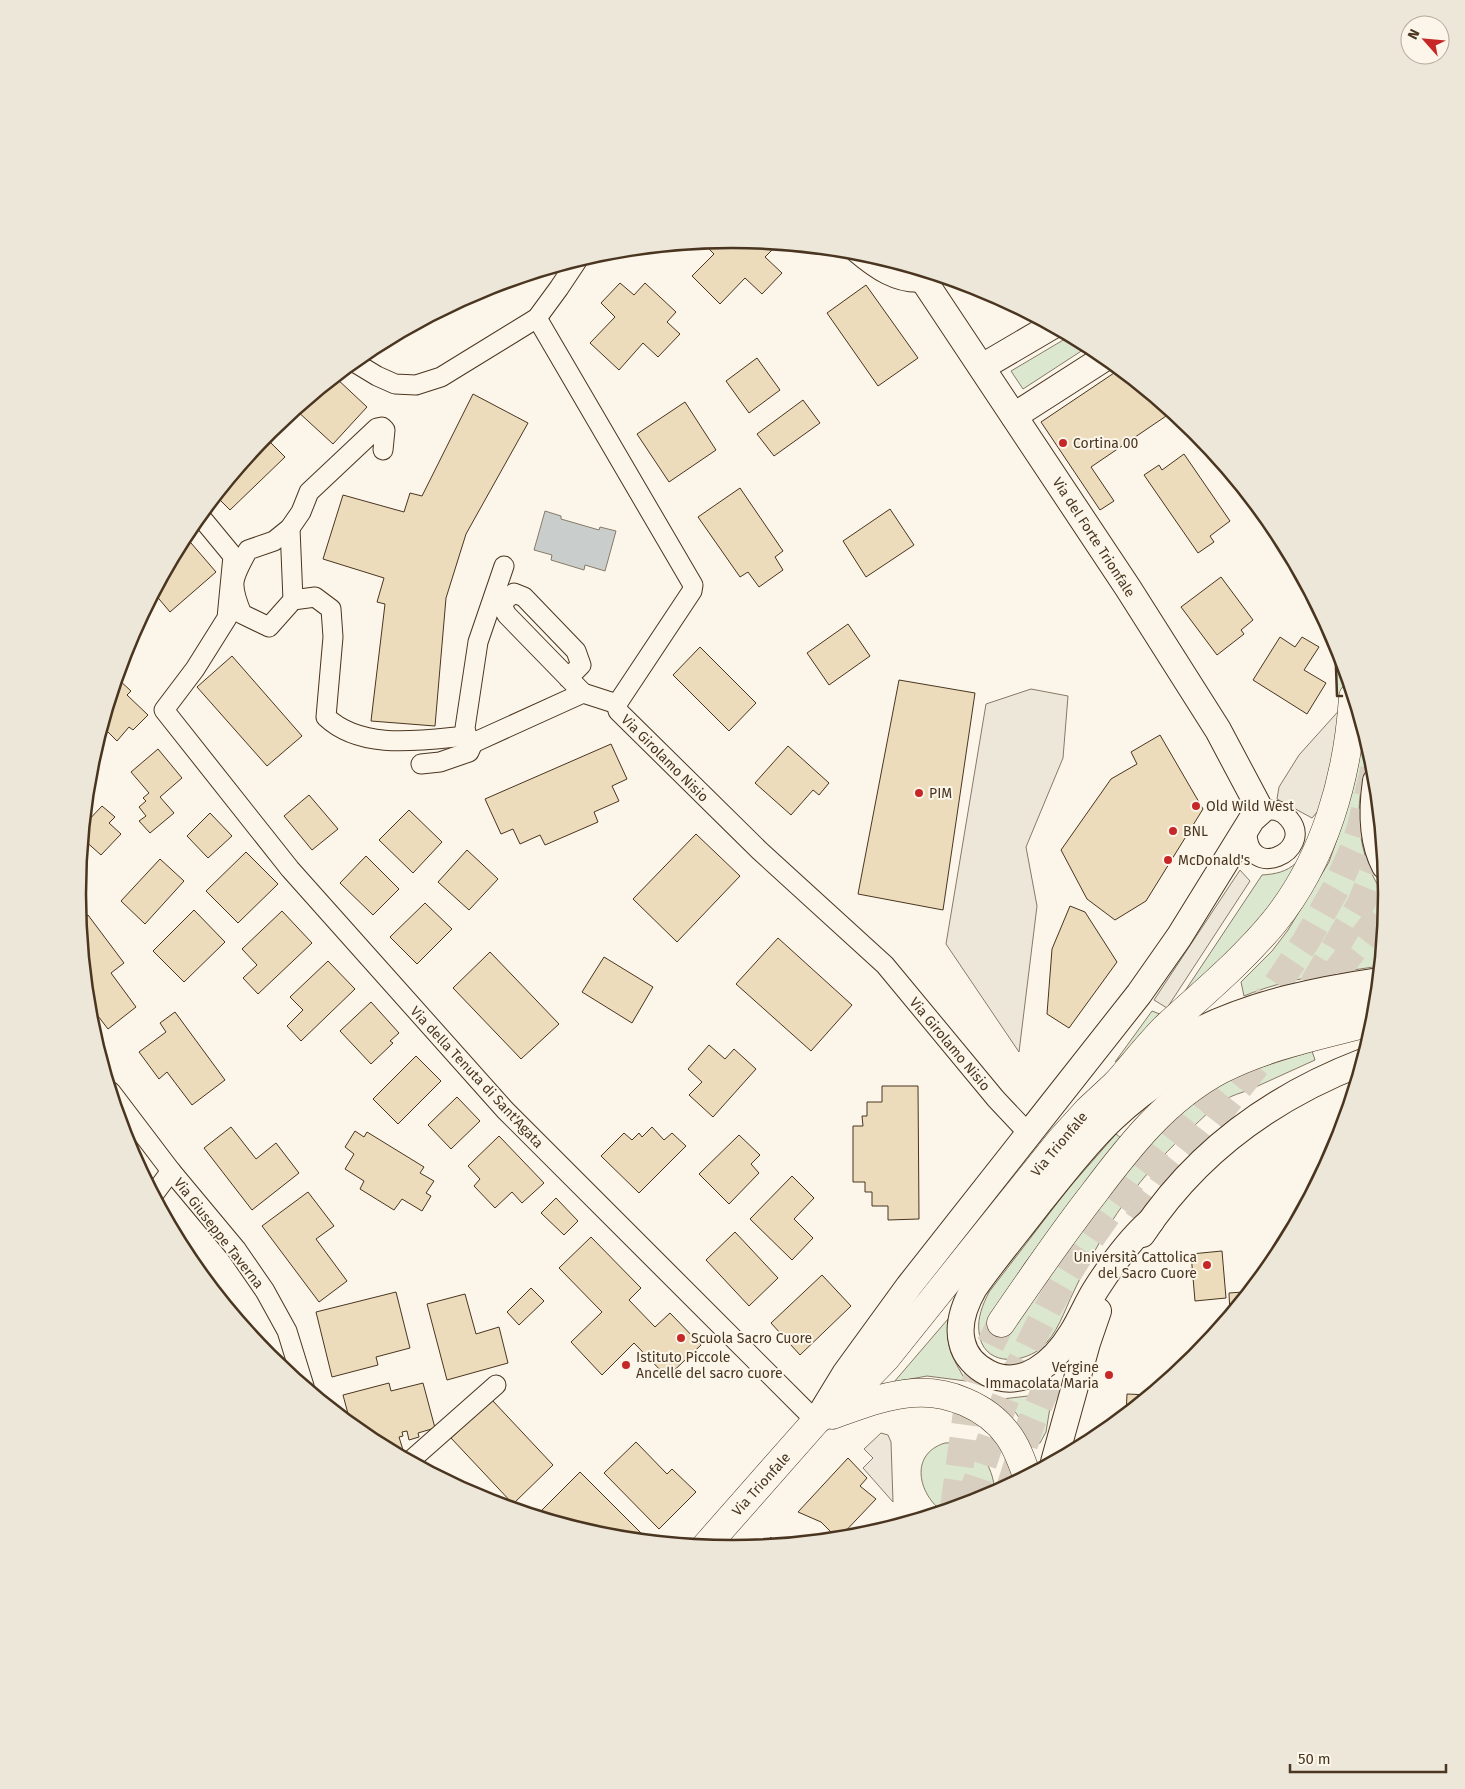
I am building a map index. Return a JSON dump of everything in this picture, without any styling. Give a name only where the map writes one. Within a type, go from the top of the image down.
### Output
[{"type":"main road","name":"Via del Forte Trionfale","points":[[921,277],[1128,588],[1218,730],[1254,821]]},
{"type":"main road","points":[[982,367],[1046,330]]},
{"type":"main road","points":[[1014,416],[1099,362]]},
{"type":"main road","points":[[1116,1084],[1164,1029],[1250,950],[1276,920],[1294,893],[1325,834],[1346,753],[1352,711]]},
{"type":"main road","name":"Via Trionfale","points":[[816,1421],[845,1374],[872,1336],[1159,966],[1254,821]]},
{"type":"main road","name":"Via Trionfale","points":[[711,1540],[816,1421],[858,1386],[886,1358],[1060,1141],[1088,1110],[1116,1084],[1182,1039],[1213,1024],[1278,1000],[1372,982]]},
{"type":"main road","points":[[1151,1221],[1134,1236],[1119,1255],[1093,1293],[1071,1335],[1044,1367],[1034,1373],[1013,1379],[991,1375],[973,1363],[964,1349],[960,1335],[963,1313],[974,1288],[1084,1147],[1126,1106],[1181,1066],[1228,1043],[1263,1029],[1306,1017],[1368,1006]]},
{"type":"main road","points":[[1001,1322],[1069,1225],[1132,1144],[1179,1097],[1220,1070],[1250,1056],[1294,1042],[1365,1023]]},
{"type":"main road","points":[[1056,1454],[1094,1320],[1123,1262],[1151,1221],[1200,1165],[1233,1134],[1281,1100],[1356,1065]]},
{"type":"main road","points":[[816,1421],[898,1395],[926,1392],[947,1396],[976,1408],[1000,1426],[1015,1447],[1025,1470]]},
{"type":"street","points":[[870,263],[891,276],[905,281],[918,276]]},
{"type":"street","points":[[361,366],[395,384],[424,383],[440,377],[537,318],[571,269]]},
{"type":"street","name":"Via Girolamo Nisio","points":[[537,318],[693,585],[692,591],[617,704],[620,714],[760,852],[885,966],[996,1099],[1029,1134]]},
{"type":"street","points":[[383,450],[385,430],[382,427],[377,428],[309,492],[301,512],[290,528],[274,542],[248,550],[235,573],[233,593],[242,614],[269,627],[293,600],[315,597],[331,609],[334,637],[326,717],[333,723],[361,736],[377,740],[470,739],[583,693]]},
{"type":"street","name":"Via della Tenuta di Sant'Agata","points":[[205,522],[234,556],[227,618],[195,669],[164,710],[290,869],[505,1110],[816,1421]]},
{"type":"street","points":[[290,528],[293,600]]},
{"type":"street","points":[[421,764],[440,762],[469,752],[470,739],[465,728],[478,642],[504,566]]},
{"type":"street","points":[[568,678],[583,693],[617,704]]},
{"type":"street","name":"Via Giuseppe Taverna","points":[[123,1108],[171,1171],[236,1250],[265,1291],[286,1331],[300,1374]]},
{"type":"street","points":[[158,1189],[171,1171]]},
{"type":"street","points":[[415,1457],[496,1385]]},
{"type":"green space","points":[[1064,340],[1082,351],[1023,389],[1011,371]]},
{"type":"green space","points":[[1336,664],[1347,697],[1337,696]]},
{"type":"green space","points":[[1359,735],[1366,771],[1360,797],[1359,823],[1368,864],[1379,887],[1374,967],[1294,980],[1244,996],[1241,982],[1272,951],[1288,930],[1329,862],[1343,822]]},
{"type":"green space","points":[[1296,863],[1265,923],[1177,1003],[1262,875],[1280,872]]},
{"type":"green space","points":[[1152,1011],[1165,1016],[1115,1062]]},
{"type":"green space","points":[[1312,1051],[1315,1060],[1217,1105],[1154,1166],[1117,1213],[1082,1274],[1060,1322],[1052,1336],[1040,1349],[1022,1358],[1012,1359],[1003,1359],[987,1351],[982,1343],[979,1322],[981,1311],[989,1292],[1068,1189],[1116,1134],[1121,1138],[1025,1263],[991,1316],[1178,1110],[1249,1067],[1251,1072]]},
{"type":"green space","points":[[948,1319],[948,1338],[951,1352],[966,1381],[927,1376],[894,1382]]},
{"type":"green space","points":[[1053,1389],[1046,1432],[1040,1443],[1038,1443],[1033,1439],[1016,1413],[1002,1402],[1002,1399],[1028,1396],[1039,1391]]},
{"type":"green space","points":[[945,1443],[956,1443],[974,1450],[987,1463],[994,1485],[937,1507],[928,1495],[921,1475],[922,1465],[926,1456],[934,1448]]},
{"type":"shaded area","points":[[545,511],[561,516],[561,519],[599,530],[600,527],[616,531],[605,571],[585,565],[584,570],[551,560],[552,555],[534,550]]},
{"type":"shaded area","points":[[1031,689],[1068,696],[1063,758],[1026,847],[1037,906],[1019,1052],[946,944],[986,704]]},
{"type":"shaded area","points":[[1343,706],[1324,804],[1312,818],[1277,799],[1279,787],[1299,755]]},
{"type":"shaded area","points":[[1240,870],[1250,881],[1167,1008],[1154,1000]]},
{"type":"shaded area","points":[[881,1433],[888,1435],[891,1442],[893,1502],[863,1468],[873,1458],[864,1449]]},
{"type":"building","points":[[709,249],[772,250],[765,257],[782,273],[762,294],[745,278],[720,304],[692,276],[714,254]]},
{"type":"building","points":[[620,283],[634,295],[645,283],[676,312],[667,322],[680,334],[658,357],[643,343],[619,370],[590,343],[615,317],[601,303]]},
{"type":"building","points":[[866,285],[918,358],[878,386],[827,313]]},
{"type":"building","points":[[757,358],[780,390],[749,413],[726,381]]},
{"type":"building","points":[[1114,373],[1166,416],[1091,467],[1114,501],[1100,510],[1041,422]]},
{"type":"building","points":[[340,381],[367,407],[333,444],[301,414]]},
{"type":"building","points":[[473,394],[528,423],[466,534],[446,598],[435,726],[371,721],[385,604],[377,602],[384,578],[323,559],[343,495],[404,512],[410,493],[422,496]]},
{"type":"building","points":[[803,400],[820,423],[774,456],[757,434]]},
{"type":"building","points":[[685,402],[716,450],[669,482],[637,434]]},
{"type":"building","points":[[271,443],[285,457],[230,510],[220,500],[247,468]]},
{"type":"building","points":[[1184,454],[1230,521],[1210,536],[1214,542],[1198,553],[1144,475],[1159,465],[1162,470]]},
{"type":"building","points":[[740,488],[783,551],[775,557],[783,570],[759,587],[748,572],[740,577],[698,517]]},
{"type":"building","points":[[890,509],[914,545],[866,577],[843,541]]},
{"type":"building","points":[[190,542],[216,572],[170,612],[159,598]]},
{"type":"building","points":[[1221,577],[1253,620],[1241,630],[1244,634],[1217,655],[1181,607]]},
{"type":"building","points":[[848,624],[870,656],[829,685],[807,653]]},
{"type":"building","points":[[1280,637],[1295,647],[1302,637],[1319,647],[1304,670],[1326,683],[1307,714],[1253,680]]},
{"type":"building","points":[[700,647],[756,703],[729,731],[673,675]]},
{"type":"building","points":[[232,656],[302,736],[267,766],[197,687]]},
{"type":"building","name":"PIM","points":[[899,680],[975,693],[943,910],[858,894]]},
{"type":"building","points":[[122,683],[131,691],[127,695],[148,715],[133,730],[129,727],[117,741],[107,731]]},
{"type":"building","points":[[1160,735],[1203,809],[1146,901],[1115,920],[1087,899],[1061,850],[1111,779],[1137,764],[1131,752]]},
{"type":"building","points":[[611,744],[627,779],[612,786],[619,801],[594,812],[598,822],[545,845],[540,835],[520,844],[513,829],[501,834],[485,799]]},
{"type":"building","points":[[788,746],[829,783],[819,795],[813,790],[791,815],[755,783]]},
{"type":"building","points":[[158,749],[182,778],[160,797],[174,813],[150,833],[139,821],[146,816],[139,807],[146,801],[143,798],[149,793],[131,772]]},
{"type":"building","points":[[309,795],[338,829],[312,850],[284,816]]},
{"type":"building","points":[[102,806],[115,817],[109,823],[121,834],[101,855],[89,844],[91,817]]},
{"type":"building","points":[[409,810],[442,842],[413,873],[379,840]]},
{"type":"building","points":[[210,813],[232,836],[208,858],[187,836]]},
{"type":"building","points":[[696,834],[740,876],[677,942],[633,899]]},
{"type":"building","points":[[467,850],[498,879],[469,910],[438,882]]},
{"type":"building","points":[[246,852],[278,884],[238,923],[206,891]]},
{"type":"building","points":[[366,856],[399,889],[373,915],[340,883]]},
{"type":"building","points":[[160,859],[184,881],[145,924],[121,901]]},
{"type":"building","points":[[425,903],[452,929],[417,964],[390,937]]},
{"type":"building","points":[[1070,906],[1085,912],[1117,962],[1069,1028],[1047,1014],[1052,949]]},
{"type":"building","points":[[194,910],[225,942],[184,982],[153,951]]},
{"type":"building","points":[[282,911],[312,943],[258,994],[243,978],[257,965],[242,949]]},
{"type":"building","points":[[87,916],[124,963],[111,973],[136,1007],[108,1029],[98,1016],[92,979]]},
{"type":"building","points":[[778,938],[852,1005],[811,1051],[736,984]]},
{"type":"building","points":[[490,952],[559,1024],[521,1059],[453,988]]},
{"type":"building","points":[[604,957],[653,987],[632,1023],[582,992]]},
{"type":"building","points":[[328,961],[355,989],[301,1041],[287,1026],[303,1010],[290,997]]},
{"type":"building","points":[[371,1002],[399,1033],[390,1041],[393,1043],[371,1064],[340,1031]]},
{"type":"building","points":[[175,1012],[225,1080],[192,1105],[167,1072],[159,1079],[139,1052],[166,1032],[160,1023]]},
{"type":"building","points":[[709,1045],[725,1059],[734,1049],[756,1069],[713,1117],[689,1095],[702,1082],[688,1069]]},
{"type":"building","points":[[416,1056],[441,1081],[398,1124],[373,1099]]},
{"type":"building","points":[[882,1086],[918,1086],[919,1219],[888,1220],[888,1206],[872,1206],[872,1192],[865,1192],[865,1182],[853,1182],[853,1126],[863,1126],[862,1116],[867,1116],[867,1102],[882,1102]]},
{"type":"building","points":[[457,1097],[480,1121],[451,1149],[428,1125]]},
{"type":"building","points":[[231,1127],[256,1159],[276,1143],[299,1173],[252,1210],[204,1148]]},
{"type":"building","points":[[652,1127],[664,1140],[672,1133],[686,1146],[639,1193],[601,1156],[624,1133],[632,1140],[639,1133],[642,1137]]},
{"type":"building","points":[[355,1131],[364,1137],[367,1132],[424,1167],[420,1173],[434,1181],[426,1193],[431,1196],[422,1211],[402,1199],[394,1210],[360,1189],[364,1181],[345,1169],[354,1154],[345,1147]]},
{"type":"building","points":[[739,1135],[760,1155],[751,1164],[759,1173],[729,1204],[699,1174]]},
{"type":"building","points":[[499,1136],[544,1183],[522,1203],[512,1192],[495,1208],[474,1186],[480,1179],[468,1166]]},
{"type":"building","points":[[792,1176],[814,1198],[794,1219],[813,1238],[792,1260],[750,1219]]},
{"type":"building","points":[[308,1192],[334,1226],[316,1239],[347,1281],[319,1302],[262,1226]]},
{"type":"building","points":[[556,1198],[578,1221],[564,1235],[541,1213]]},
{"type":"building","points":[[735,1232],[778,1278],[749,1306],[706,1260]]},
{"type":"building","points":[[591,1237],[641,1288],[629,1300],[655,1327],[670,1313],[701,1345],[667,1377],[634,1343],[602,1375],[571,1342],[602,1312],[559,1268]]},
{"type":"building","points":[[1222,1251],[1226,1298],[1195,1301],[1191,1254]]},
{"type":"building","points":[[822,1275],[851,1306],[800,1355],[771,1323]]},
{"type":"building","points":[[531,1288],[544,1301],[519,1325],[507,1312]]},
{"type":"building","points":[[396,1292],[410,1348],[376,1357],[378,1365],[332,1377],[316,1312]]},
{"type":"building","points":[[1242,1292],[1230,1307],[1229,1293]]},
{"type":"building","points":[[465,1294],[476,1334],[499,1327],[508,1363],[447,1380],[427,1304]]},
{"type":"building","points":[[389,1383],[391,1391],[423,1383],[435,1428],[418,1433],[419,1437],[409,1440],[407,1431],[402,1432],[403,1436],[399,1437],[403,1450],[348,1414],[343,1395]]},
{"type":"building","points":[[1127,1394],[1141,1395],[1126,1407]]},
{"type":"building","points":[[492,1400],[553,1465],[515,1502],[510,1501],[451,1438]]},
{"type":"building","points":[[636,1442],[667,1474],[672,1469],[696,1492],[659,1529],[604,1473]]},
{"type":"building","points":[[848,1458],[867,1478],[860,1486],[876,1499],[846,1530],[832,1533],[821,1522],[798,1512]]},
{"type":"building","points":[[580,1472],[642,1534],[565,1519],[541,1511]]},
{"type":"tunnel","points":[[1254,1019],[1306,941],[1336,888],[1355,846],[1370,790]]},
{"type":"tunnel","points":[[1137,1221],[1163,1184],[1294,1017],[1361,904],[1378,863]]},
{"type":"tunnel","points":[[1336,972],[1378,918]]},
{"type":"tunnel","points":[[972,1495],[1016,1372],[1058,1291],[1080,1254],[1111,1210],[1209,1080]]},
{"type":"tunnel","points":[[955,1501],[967,1412],[982,1362],[1001,1323]]},
{"type":"tunnel","points":[[1014,1476],[1031,1423],[1065,1344]]},
{"type":"wall","points":[[1336,664],[1337,696],[1342,696]]},
{"type":"place","name":"Cortina 00","points":[[1063,443]]},
{"type":"place","name":"PIM","points":[[919,793]]},
{"type":"place","name":"Old Wild West","points":[[1196,806]]},
{"type":"place","name":"BNL","points":[[1173,831]]},
{"type":"place","name":"McDonald's","points":[[1168,860]]},
{"type":"place","name":"Università Cattolica del Sacro Cuore","points":[[1207,1265]]},
{"type":"place","name":"Scuola Sacro Cuore","points":[[681,1338]]},
{"type":"place","name":"Istituto Piccole Ancelle del sacro cuore","points":[[626,1365]]},
{"type":"place","name":"Vergine Immacolata Maria","points":[[1109,1375]]}]
